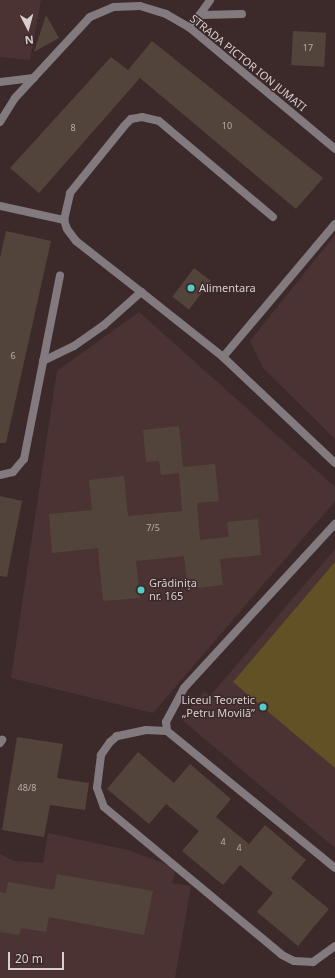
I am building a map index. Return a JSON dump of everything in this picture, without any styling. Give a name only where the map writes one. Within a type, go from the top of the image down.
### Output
[{"type":"street","points":[[190,28],[210,0]]},
{"type":"street","name":"STRADA PICTOR ION JUMATI","points":[[0,122],[15,98],[90,17],[114,7],[140,6],[166,14],[190,28],[335,149]]},
{"type":"street","points":[[200,15],[242,14]]},
{"type":"street","points":[[0,82],[34,78]]},
{"type":"street","points":[[273,217],[158,121],[142,117],[131,119],[124,125],[70,193],[64,220],[67,229],[76,241],[223,357],[335,464]]},
{"type":"street","points":[[0,206],[64,220]]},
{"type":"street","points":[[223,357],[335,224]]},
{"type":"street","points":[[0,475],[13,472],[24,459],[60,276]]},
{"type":"street","points":[[43,361],[74,346],[104,325],[141,292]]},
{"type":"street","points":[[167,731],[166,722],[184,688],[335,524]]},
{"type":"street","points":[[335,868],[167,731],[131,732],[110,742],[101,754],[96,788],[104,807],[282,955],[294,961],[313,962],[335,946]]},
{"type":"shaded area","points":[[0,0],[41,0],[30,60],[0,57]]},
{"type":"shaded area","points":[[335,235],[335,439],[263,368],[250,341]]},
{"type":"shaded area","name":"Grădinița nr. 165","points":[[139,312],[335,487],[335,501],[153,713],[11,678],[57,371]]},
{"type":"shaded area","name":"Liceul Teoretic „Petru Movilă”","points":[[335,549],[334,847],[181,719],[204,692],[211,695]]},
{"type":"shaded area","points":[[335,562],[335,768],[233,682]]},
{"type":"shaded area","points":[[48,833],[128,850],[176,868],[172,883],[191,886],[175,978],[0,978],[0,854],[14,861],[43,863]]},
{"type":"building","points":[[46,15],[59,38],[34,52]]},
{"type":"building","points":[[293,31],[326,33],[324,67],[291,65]]},
{"type":"building","points":[[152,41],[323,178],[296,209],[140,78],[39,193],[10,168],[111,57],[128,70]]},
{"type":"building","points":[[6,231],[51,241],[6,443],[0,443],[0,258]]},
{"type":"building","name":"Alimentara","points":[[194,268],[211,281],[189,309],[172,297]]},
{"type":"building","points":[[179,426],[183,467],[215,464],[219,501],[197,503],[200,540],[229,537],[227,522],[258,519],[261,555],[220,559],[223,585],[188,589],[184,556],[136,561],[140,598],[103,601],[98,548],[52,553],[49,514],[92,510],[89,480],[124,476],[128,516],[182,511],[179,473],[161,475],[159,461],[146,462],[143,430]]},
{"type":"building","points":[[0,496],[22,501],[7,577],[0,576]]},
{"type":"building","points":[[17,737],[63,744],[57,778],[89,783],[85,810],[50,805],[44,837],[2,830]]},
{"type":"building","points":[[138,752],[174,783],[190,764],[231,799],[216,817],[249,844],[265,825],[306,860],[291,878],[329,909],[298,946],[257,912],[273,893],[240,865],[223,885],[182,851],[199,831],[166,804],[149,824],[107,789]]},
{"type":"building","points":[[57,874],[153,891],[144,935],[49,917],[46,932],[21,928],[19,935],[0,932],[0,892],[6,893],[8,882],[54,890]]},
{"type":"place","name":"Alimentara","points":[[191,288]]},
{"type":"place","name":"Grădinița nr. 165","points":[[141,590]]},
{"type":"place","name":"Liceul Teoretic „Petru Movilă”","points":[[263,707]]}]
